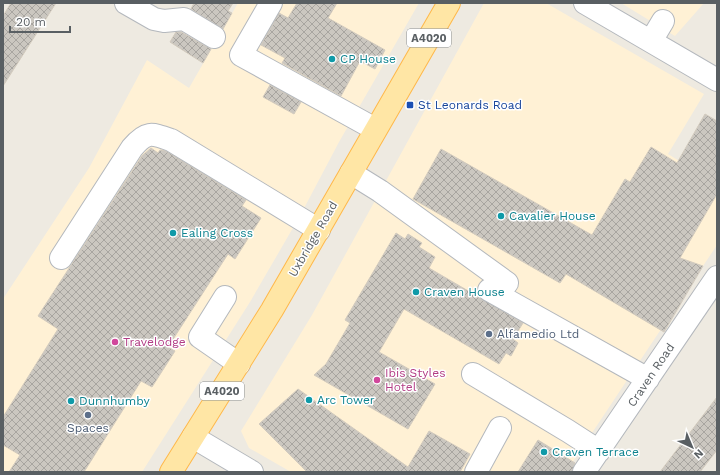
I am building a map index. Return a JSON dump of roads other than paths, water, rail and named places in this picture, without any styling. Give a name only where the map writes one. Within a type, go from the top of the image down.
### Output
[{"type":"main road","name":"Uxbridge Road","points":[[171,472],[239,364],[319,230],[375,129],[449,3]]},
{"type":"street","points":[[126,3],[154,18],[164,21],[184,19],[214,37]]},
{"type":"street","points":[[271,3],[241,55],[375,129]]},
{"type":"street","points":[[585,3],[717,80]]},
{"type":"street","points":[[651,41],[663,21]]},
{"type":"street","points":[[61,258],[132,148],[142,136],[154,134],[171,140],[319,230]]},
{"type":"street","points":[[350,174],[380,191],[498,286],[648,379]]},
{"type":"street","name":"Craven Road","points":[[584,472],[717,277]]},
{"type":"street","points":[[225,297],[200,337],[239,364]]},
{"type":"street","points":[[473,374],[568,430],[598,451]]},
{"type":"street","points":[[476,472],[500,428]]},
{"type":"street","points":[[193,437],[252,472]]},
{"type":"place","name":"CP House","points":[[332,59]]},
{"type":"place","name":"St Leonards Road","points":[[410,105]]},
{"type":"place","name":"Cavalier House","points":[[501,216]]},
{"type":"place","name":"Ealing Cross","points":[[173,233]]},
{"type":"place","name":"Craven House","points":[[416,292]]},
{"type":"place","name":"Alfamedio Ltd","points":[[489,334]]},
{"type":"place","name":"Travelodge","points":[[115,342]]},
{"type":"place","name":"Ibis Styles Hotel","points":[[377,380]]},
{"type":"place","name":"Arc Tower","points":[[309,400]]},
{"type":"place","name":"Dunnhumby","points":[[71,401]]},
{"type":"place","name":"Spaces","points":[[88,415]]},
{"type":"place","name":"Craven Terrace","points":[[544,452]]}]
